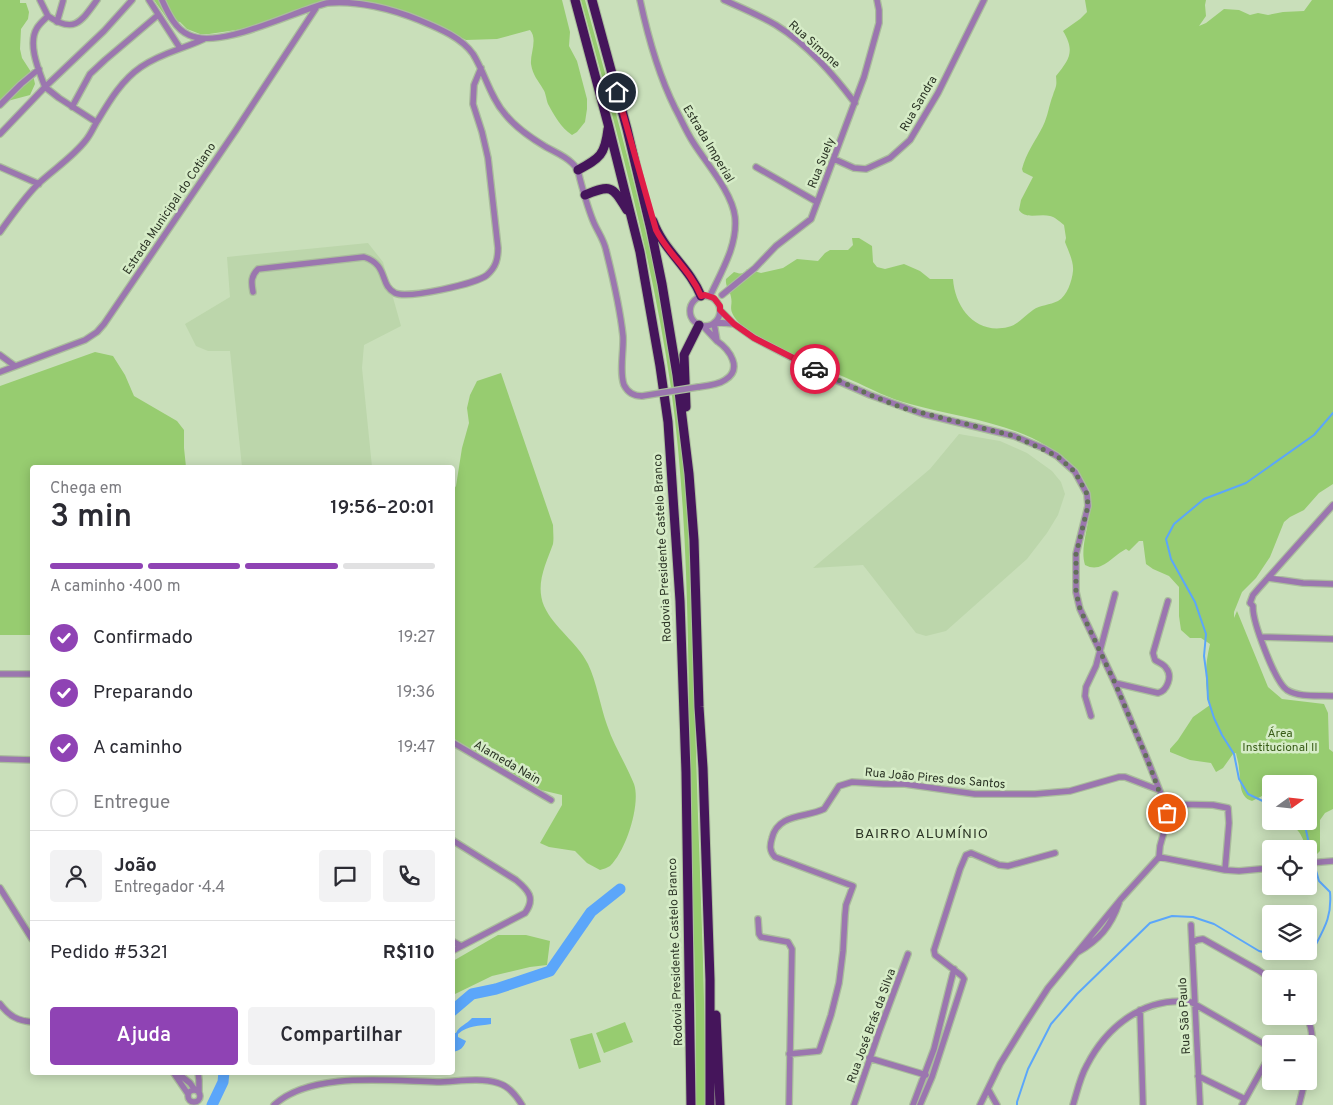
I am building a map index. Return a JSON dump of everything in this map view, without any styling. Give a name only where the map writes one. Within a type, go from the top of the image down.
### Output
[{"type":"highway","name":"Rodovia Presidente Castelo Branco","points":[[575,0],[632,218],[660,366],[668,422],[680,601],[686,772],[691,1105]]},
{"type":"highway","points":[[592,0],[656,230],[697,286],[708,297]]},
{"type":"highway","points":[[578,170],[589,164],[606,147],[608,124]]},
{"type":"highway","points":[[627,130],[662,284],[689,474]]},
{"type":"highway","points":[[585,195],[604,188],[611,189],[618,194],[632,218]]},
{"type":"highway","points":[[702,325],[684,355],[694,540],[698,707],[703,768],[710,980],[710,1105]]},
{"type":"highway","points":[[710,980],[716,1012],[720,1105]]},
{"type":"street","points":[[40,0],[48,16],[68,26],[75,25],[80,21],[97,0]]},
{"type":"street","points":[[57,22],[62,0],[70,0]]},
{"type":"street","points":[[0,134],[45,87],[104,31],[132,0]]},
{"type":"street","points":[[148,0],[180,48]]},
{"type":"street","points":[[162,0],[171,18],[179,28],[190,35],[205,39]]},
{"type":"street","name":"Estrada Imperial","points":[[640,0],[653,50],[674,107],[692,140],[728,196],[734,211],[735,226],[732,244],[708,297]]},
{"type":"street","name":"Rua Simone","points":[[724,0],[771,23],[798,41],[828,70],[855,103]]},
{"type":"street","name":"Rua Suely","points":[[708,297],[722,295],[754,268],[776,246],[811,219],[864,77],[879,23],[877,0]]},
{"type":"street","name":"Rua Sandra","points":[[834,159],[854,168],[866,169],[890,158],[910,140],[938,92],[984,0]]},
{"type":"street","points":[[0,232],[23,201],[39,184],[76,152],[88,138],[112,96],[140,67],[180,48],[205,39],[218,38],[327,3],[344,1],[364,3],[398,12],[447,32],[460,40],[472,52],[497,103],[511,122],[573,163],[578,170],[607,255],[622,334],[623,382],[633,395],[642,396],[698,387],[724,381],[731,375],[735,366],[732,356],[702,325],[692,319],[690,310],[693,301],[708,297],[734,324],[754,338],[793,359],[870,395],[923,414],[1014,436],[1057,456],[1075,472],[1087,494],[1088,506],[1076,554],[1076,592],[1080,609],[1115,683],[1165,804],[1167,822],[1159,857],[1074,954],[1024,1025],[980,1105]]},
{"type":"street","name":"Estrada Municipal do Cotiano","points":[[0,372],[85,340],[97,332],[104,324],[236,130],[316,8]]},
{"type":"street","points":[[72,108],[90,74],[158,15]]},
{"type":"street","points":[[48,16],[36,29],[34,37],[39,69],[45,87],[72,108],[96,122]]},
{"type":"street","points":[[253,292],[251,284],[253,275],[258,269],[364,257],[373,260],[380,267],[388,287],[399,294],[409,295],[466,284],[478,281],[488,274],[495,266],[498,248],[488,158],[473,104],[474,85],[481,68]]},
{"type":"street","points":[[0,105],[20,84],[39,69]]},
{"type":"street","points":[[0,167],[39,184]]},
{"type":"street","points":[[756,167],[817,202]]},
{"type":"street","points":[[717,341],[714,323],[720,314],[722,295]]},
{"type":"street","points":[[702,325],[714,323],[734,324]]},
{"type":"street","points":[[0,355],[15,366]]},
{"type":"street","points":[[1333,505],[1268,578],[1250,603],[1253,606],[1253,618],[1276,677],[1286,689],[1298,694],[1333,696]]},
{"type":"street","points":[[1268,578],[1303,583],[1333,584]]},
{"type":"street","points":[[1091,716],[1085,696],[1086,687],[1096,666],[1115,594]]},
{"type":"street","points":[[1115,683],[1158,694],[1166,689],[1168,682],[1167,669],[1153,657],[1168,601]]},
{"type":"street","points":[[1261,637],[1333,639]]},
{"type":"street","points":[[0,674],[30,674]]},
{"type":"street","name":"Alameda Nain","points":[[455,744],[551,800]]},
{"type":"street","points":[[0,758],[30,760]]},
{"type":"street","name":"Rua João Pires dos Santos","points":[[789,1054],[819,1052],[839,983],[846,905],[853,886],[775,856],[770,848],[776,827],[781,823],[795,816],[824,809],[839,786],[846,783],[905,784],[975,794],[1011,795],[1070,791],[1125,777],[1159,790]]},
{"type":"street","points":[[1165,804],[1213,805],[1228,808],[1229,823],[1225,870]]},
{"type":"street","points":[[455,842],[516,880],[526,888],[530,898],[530,906],[525,913],[455,949]]},
{"type":"street","points":[[920,1105],[932,1077],[964,979],[936,955],[934,950],[966,855],[971,854],[1000,865],[1008,866],[1055,853]]},
{"type":"street","points":[[1159,857],[1225,870],[1262,869]]},
{"type":"street","points":[[1317,862],[1333,861]]},
{"type":"street","points":[[0,888],[30,936]]},
{"type":"street","points":[[758,919],[761,937],[788,942],[792,949],[789,1105]]},
{"type":"street","name":"Rua São Paulo","points":[[1191,925],[1200,1105]]},
{"type":"street","points":[[1192,943],[1203,939],[1262,973]]},
{"type":"street","points":[[455,943],[461,946]]},
{"type":"street","name":"Rua José Brás da Silva","points":[[854,1105],[869,1058],[908,954]]},
{"type":"street","points":[[913,1105],[926,1075],[934,1049],[954,969]]},
{"type":"street","points":[[949,993],[958,995]]},
{"type":"street","points":[[1073,1105],[1086,1067],[1093,1055],[1114,1027],[1140,1010],[1168,1002],[1185,1002],[1195,1005],[1262,1043]]},
{"type":"street","points":[[0,1004],[11,1016],[21,1021],[30,1022]]},
{"type":"street","points":[[1140,1010],[1143,1105]]},
{"type":"street","points":[[869,1058],[926,1075]]},
{"type":"street","points":[[1198,1076],[1244,1102],[1262,1069]]},
{"type":"street","points":[[177,1075],[191,1103],[194,1102],[198,1094]]},
{"type":"street","points":[[179,1075],[190,1083],[198,1094]]},
{"type":"street","points":[[198,1075],[199,1105]]},
{"type":"street","points":[[274,1105],[284,1096],[320,1084],[386,1080],[437,1082],[483,1080],[499,1083],[513,1091],[522,1105]]},
{"type":"street","points":[[988,1089],[997,1105]]},
{"type":"street","points":[[1299,1105],[1303,1090]]},
{"type":"street","points":[[188,1094],[191,1091],[198,1094]]},
{"type":"shaded area","points":[[368,243],[383,262],[401,326],[364,345],[362,368],[372,465],[242,465],[230,351],[208,351],[196,346],[185,324],[230,297],[227,257]]},
{"type":"shaded area","points":[[959,434],[1000,441],[1027,453],[1052,471],[1061,482],[1065,494],[1058,515],[1027,559],[946,631],[926,636],[916,633],[863,565],[813,568],[930,469]]},
{"type":"green space","points":[[0,0],[20,0],[20,3],[26,3],[29,12],[28,19],[21,29],[20,49],[22,58],[33,75],[35,84],[30,95],[0,103]]},
{"type":"green space","points":[[154,0],[562,0],[570,32],[569,46],[577,61],[587,99],[585,122],[572,135],[561,125],[548,104],[531,64],[533,38],[530,30],[497,39],[466,40],[433,24],[397,10],[344,1],[292,12],[243,29],[200,34],[187,29],[180,22],[168,20]]},
{"type":"green space","points":[[581,0],[585,0],[648,241],[675,388],[688,524],[692,615],[703,972],[705,1105],[696,1105],[688,636],[684,536],[677,437],[671,388],[654,290],[620,144]]},
{"type":"green space","name":"Área Institucional II","points":[[1085,0],[1206,0],[1206,16],[1199,26],[1224,9],[1239,10],[1250,15],[1258,13],[1268,15],[1304,11],[1312,0],[1333,0],[1333,484],[1319,493],[1304,510],[1284,522],[1270,557],[1256,578],[1242,592],[1234,612],[1234,618],[1237,611],[1268,687],[1282,699],[1324,704],[1328,713],[1329,749],[1333,752],[1333,809],[1325,813],[1320,820],[1320,851],[1317,854],[1317,840],[1303,840],[1297,830],[1318,830],[1318,775],[1262,775],[1262,796],[1252,801],[1244,796],[1242,792],[1236,753],[1233,754],[1223,768],[1216,772],[1211,763],[1190,760],[1170,752],[1170,749],[1193,717],[1210,705],[1206,674],[1210,644],[1201,638],[1190,638],[1181,630],[1179,587],[1169,576],[1146,564],[1143,541],[1139,541],[1129,551],[1126,549],[1102,566],[1091,567],[1085,565],[1084,546],[1089,513],[1086,494],[1079,474],[1057,453],[1019,432],[975,419],[902,402],[806,361],[772,345],[744,328],[735,318],[731,309],[731,297],[726,279],[734,272],[741,274],[747,269],[761,273],[783,268],[797,259],[818,261],[830,250],[848,250],[853,245],[852,238],[859,238],[872,246],[873,262],[877,267],[885,269],[904,264],[920,271],[930,279],[953,279],[958,300],[963,309],[969,317],[986,327],[1012,326],[1036,308],[1061,299],[1072,279],[1073,271],[1072,260],[1065,242],[1064,225],[1057,219],[1046,215],[1029,216],[1019,210],[1021,200],[1033,177],[1023,172],[1022,169],[1045,122],[1056,86],[1056,76],[1068,60],[1069,44],[1063,31],[1087,12]]},
{"type":"green space","points":[[95,352],[113,356],[125,375],[134,396],[177,421],[184,430],[186,465],[30,465],[30,635],[0,635],[0,386]]},
{"type":"green space","points":[[501,373],[553,525],[553,544],[541,582],[544,606],[548,614],[578,649],[588,664],[610,733],[634,784],[636,793],[631,827],[616,859],[610,866],[600,870],[587,863],[575,851],[549,847],[540,843],[562,805],[562,795],[528,787],[455,739],[455,488],[462,448],[469,423],[467,408],[470,395],[477,381]]},
{"type":"green space","points":[[498,935],[526,935],[550,941],[547,965],[492,976],[455,994],[455,960]]},
{"type":"green space","points":[[625,1022],[633,1042],[604,1053],[596,1033]]},
{"type":"green space","points":[[592,1033],[601,1062],[579,1069],[570,1039]]},
{"type":"water","points":[[472,1018],[491,1018],[491,1024],[474,1026],[458,1034],[458,1037],[466,1041],[461,1048],[455,1051],[455,1033]]},
{"type":"waterway","points":[[1262,801],[1248,794],[1239,779],[1234,754],[1214,718],[1208,699],[1204,656],[1206,634],[1195,602],[1171,559],[1166,539],[1174,524],[1204,499],[1246,483],[1314,435],[1333,413]]},
{"type":"waterway","points":[[1306,830],[1319,881],[1330,892],[1329,915],[1317,942]]},
{"type":"waterway","points":[[455,1008],[472,994],[496,989],[550,971],[591,912],[620,889]]},
{"type":"waterway","points":[[1017,1105],[1028,1069],[1051,1024],[1077,994],[1150,923],[1172,916],[1193,917],[1214,924],[1262,952]]},
{"type":"waterway","points":[[212,1105],[223,1082],[224,1075]]},
{"type":"way so far","points":[[815,369],[831,378],[903,408],[1014,436],[1057,456],[1075,472],[1087,494],[1088,506],[1076,554],[1076,592],[1080,609],[1115,683],[1148,761],[1167,813]]},
{"type":"district","name":"BAIRRO ALUMÍNIO","points":[[922,834]]},
{"type":"route","points":[[617,92],[656,230],[697,286],[701,296],[705,295],[714,298],[720,306],[720,310],[734,324],[754,338],[815,369]]}]
